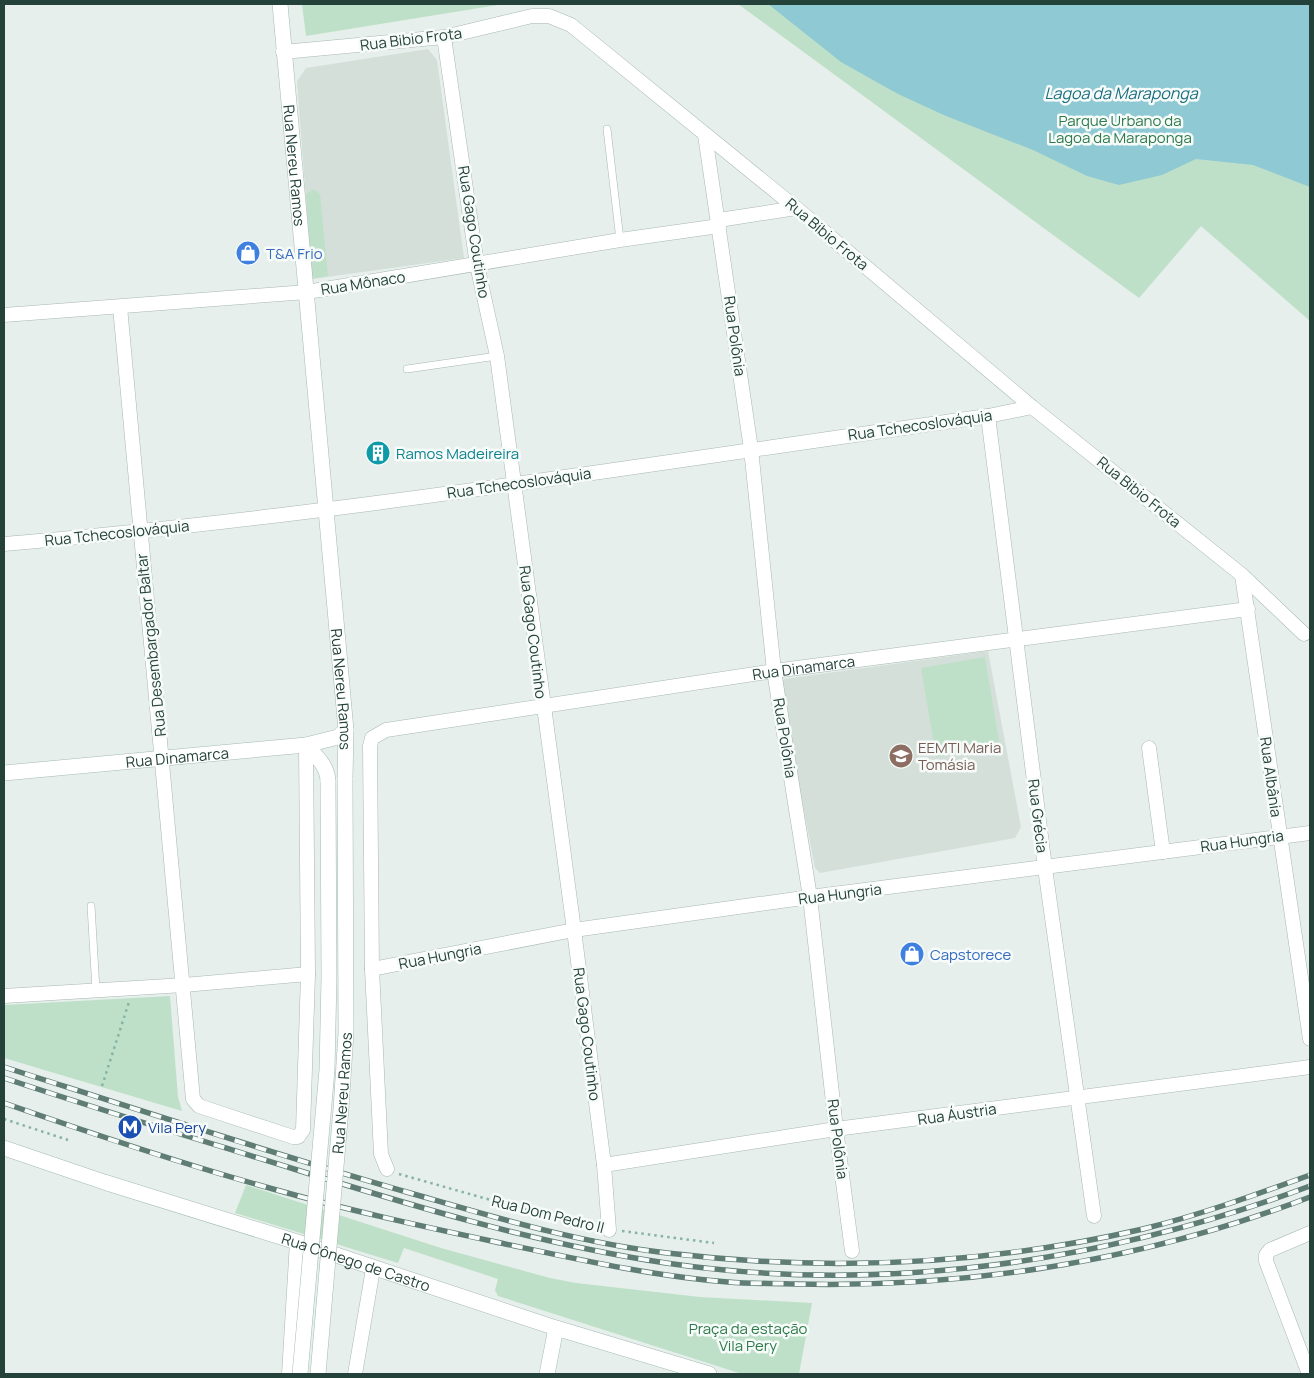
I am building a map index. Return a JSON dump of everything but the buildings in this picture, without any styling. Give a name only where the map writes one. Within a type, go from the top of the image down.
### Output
[{"type":"street","name":"Rua Nereu Ramos","points":[[280,4],[346,730],[346,1033],[318,1374]]},
{"type":"street","name":"Rua Bibio Frota","points":[[283,52],[444,37],[532,16],[549,16],[571,25],[796,208],[1032,407],[1242,575],[1304,634]]},
{"type":"street","name":"Rua Gago Coutinho","points":[[444,37],[477,265],[497,356],[574,930],[604,1165],[609,1230]]},
{"type":"street","name":"Rua Polônia","points":[[706,135],[751,449],[774,671],[810,897],[836,1130],[852,1251]]},
{"type":"street","name":"Rua Mônaco","points":[[4,315],[307,292],[477,265],[796,208]]},
{"type":"street","name":"Rua Desembargador Baltar","points":[[120,307],[194,1102],[198,1106],[298,1137],[303,1130],[308,974]]},
{"type":"street","name":"Rua Tchecoslováquia","points":[[4,544],[140,532],[326,510],[988,416],[1032,407]]},
{"type":"street","name":"Rua Grécia","points":[[988,416],[1075,1098],[1094,1216]]},
{"type":"street","name":"Rua Albânia","points":[[1242,575],[1310,1039]]},
{"type":"street","name":"Rua Dinamarca","points":[[370,746],[377,733],[386,730],[774,671],[1248,609]]},
{"type":"street","name":"Rua Dinamarca","points":[[4,773],[306,745],[338,737],[346,730]]},
{"type":"street","name":"Rua Nereu Ramos","points":[[300,1374],[327,1070],[329,978],[328,782],[327,773],[321,761],[306,745]]},
{"type":"street","points":[[4,996],[184,985],[308,974],[306,745]]},
{"type":"street","name":"Rua Nereu Ramos","points":[[370,746],[372,970],[381,1154],[387,1168]]},
{"type":"street","points":[[1150,748],[1163,852]]},
{"type":"street","name":"Rua Hungria","points":[[372,970],[574,930],[810,897],[1310,833]]},
{"type":"street","name":"Rua Áustria","points":[[604,1165],[836,1130],[1310,1067]]},
{"type":"street","name":"Rua Cônego de Castro","points":[[4,1148],[556,1328],[708,1374]]},
{"type":"street","points":[[1309,1374],[1266,1267],[1266,1255],[1270,1250],[1310,1233]]},
{"type":"street","points":[[289,1374],[297,1242]]},
{"type":"street","points":[[355,1374],[373,1269]]},
{"type":"street","points":[[547,1374],[556,1328]]},
{"type":"lane","points":[[606,129],[620,240]]},
{"type":"lane","points":[[407,369],[497,356]]},
{"type":"lane","points":[[91,906],[96,990]]},
{"type":"path","points":[[102,1086],[132,988]]},
{"type":"path","points":[[4,1119],[68,1140]]},
{"type":"path","name":"Rua Dom Pedro II","points":[[387,1168],[389,1172],[512,1206],[609,1230],[714,1243]]},
{"type":"shaded area","points":[[428,49],[437,60],[464,258],[312,279],[297,81],[306,68]]},
{"type":"shaded area","name":"EEMTI Maria Tomásia","points":[[988,651],[1021,827],[1015,838],[820,873],[815,868],[780,685],[784,679]]},
{"type":"green space","points":[[302,4],[504,4],[306,36]]},
{"type":"green space","name":"Lagoa da Maraponga","points":[[738,4],[1310,4],[1310,321],[1201,226],[1139,298]]},
{"type":"green space","points":[[314,189],[320,194],[328,276],[312,279],[306,194]]},
{"type":"green space","points":[[985,657],[1000,747],[936,757],[921,668]]},
{"type":"green space","points":[[170,996],[178,1097],[182,1111],[4,1058],[4,1005]]},
{"type":"green space","name":"Praça da estação Vila Pery","points":[[246,1185],[441,1248],[550,1278],[576,1283],[700,1297],[812,1303],[799,1374],[742,1374],[498,1296],[495,1290],[498,1279],[404,1248],[398,1263],[235,1213]]},
{"type":"water","name":"Lagoa da Maraponga","points":[[768,4],[1310,4],[1310,187],[1253,165],[1196,159],[1162,175],[1119,185],[1087,176],[1033,150],[946,116],[898,94],[841,62]]},
{"type":"railway","points":[[4,1067],[308,1163],[505,1220],[569,1236],[634,1249],[727,1259],[846,1263],[906,1262],[1025,1251],[1143,1229],[1227,1204],[1310,1175]]},
{"type":"railway","points":[[4,1078],[340,1183],[478,1223],[571,1246],[619,1255],[666,1263],[748,1272],[830,1275],[912,1273],[993,1265],[1074,1252],[1154,1235],[1233,1212],[1310,1186]]},
{"type":"railway","points":[[4,1103],[205,1169],[356,1211],[611,1266],[737,1283],[862,1284],[928,1281],[1058,1266],[1185,1238],[1248,1219],[1310,1197]]},
{"type":"place","name":"T&A Frio","points":[[248,253]]},
{"type":"place","name":"Ramos Madeireira","points":[[378,453]]},
{"type":"place","name":"EEMTI Maria Tomásia","points":[[901,756]]},
{"type":"place","name":"Capstorece","points":[[912,954]]},
{"type":"place","name":"Vila Pery","points":[[130,1127]]},
{"type":"park label","name":"Parque Urbano da Lagoa da Maraponga","points":[[1120,128]]}]
